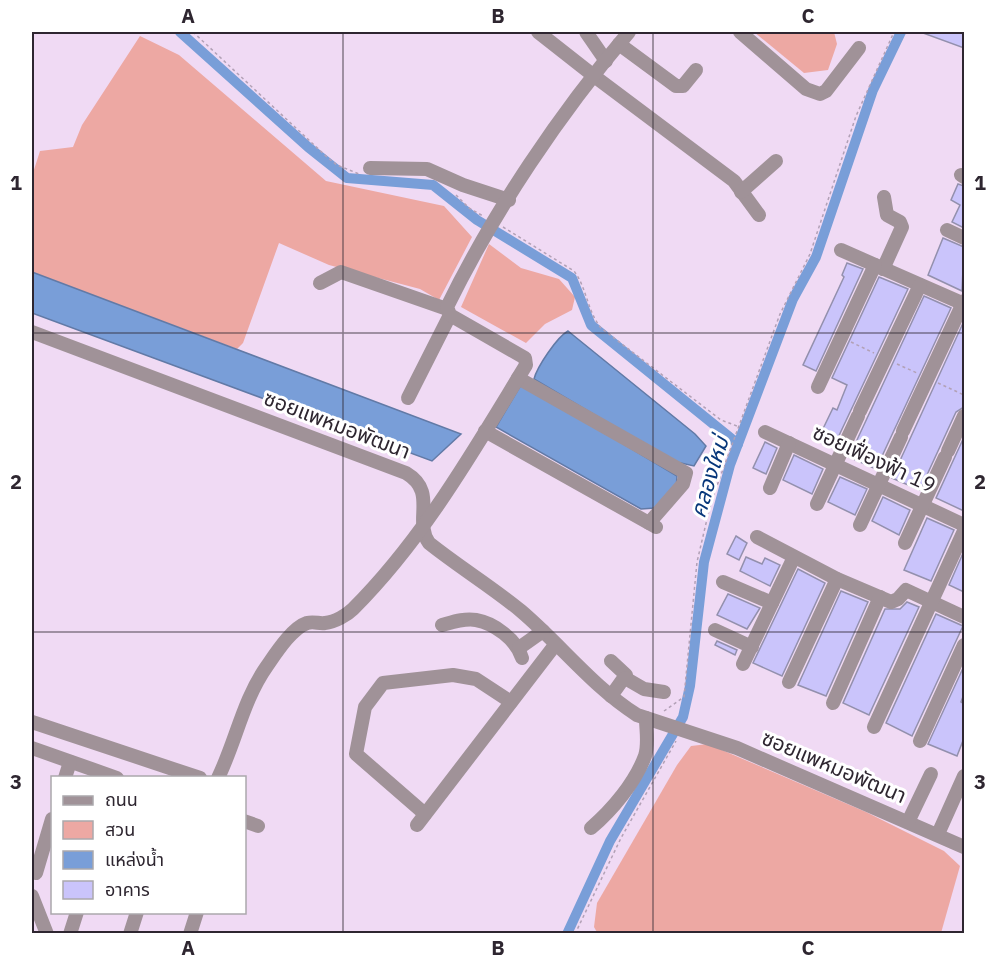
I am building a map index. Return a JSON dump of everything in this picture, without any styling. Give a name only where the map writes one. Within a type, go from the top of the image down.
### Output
[{"type":"street","points":[[538,32],[734,181],[759,214]]},
{"type":"street","points":[[586,32],[606,61]]},
{"type":"street","points":[[408,398],[480,245],[542,145],[629,32]]},
{"type":"street","points":[[740,32],[806,88],[820,94],[826,91],[859,48]]},
{"type":"street","points":[[618,44],[676,86],[683,86],[696,70]]},
{"type":"street","points":[[741,192],[776,161]]},
{"type":"street","points":[[368,172],[428,169],[463,185],[509,200]]},
{"type":"street","points":[[818,387],[840,337],[902,227],[900,222],[887,215],[884,197]]},
{"type":"street","points":[[947,230],[964,238]]},
{"type":"street","points":[[842,250],[964,303],[860,525]]},
{"type":"street","points":[[218,776],[256,683],[285,644],[305,624],[325,623],[351,611],[423,529],[526,365],[525,358],[448,312],[341,273],[321,283]]},
{"type":"street","points":[[817,504],[920,285]]},
{"type":"street","name":"ซอยแพหมอพัฒนา","points":[[32,332],[406,473],[415,478],[422,491],[423,529]]},
{"type":"street","points":[[485,431],[652,525],[683,484],[686,473],[518,378]]},
{"type":"street","points":[[905,543],[964,416]]},
{"type":"street","name":"ซอยเฟื่องฟ้า 19","points":[[765,432],[964,525]]},
{"type":"street","points":[[770,488],[789,443]]},
{"type":"street","points":[[423,529],[429,543],[522,612],[611,696],[649,719],[645,755],[639,768],[610,811],[591,828]]},
{"type":"street","points":[[874,727],[964,531]]},
{"type":"street","points":[[757,537],[837,579],[880,597],[895,601],[906,590],[964,617]]},
{"type":"street","points":[[743,664],[794,557]]},
{"type":"street","points":[[789,682],[837,579]]},
{"type":"street","points":[[723,582],[772,603]]},
{"type":"street","points":[[832,703],[880,597]]},
{"type":"street","points":[[442,625],[463,620],[479,621],[512,640],[521,653],[541,630]]},
{"type":"street","points":[[715,630],[752,647]]},
{"type":"street","points":[[511,702],[476,679],[453,675],[383,683],[365,707],[356,754],[421,820],[555,645]]},
{"type":"street","points":[[920,741],[964,645]]},
{"type":"street","points":[[610,661],[625,672],[625,678],[611,696]]},
{"type":"street","points":[[625,678],[635,685],[664,692]]},
{"type":"street","name":"ซอยแพหมอพัฒนา","points":[[649,719],[667,725],[681,734],[737,748],[964,847]]},
{"type":"street","points":[[32,722],[197,776]]},
{"type":"street","points":[[32,748],[114,776]]},
{"type":"street","points":[[65,776],[70,762]]},
{"type":"street","points":[[908,822],[931,774]]},
{"type":"street","points":[[938,834],[964,776]]},
{"type":"street","points":[[36,873],[51,822]]},
{"type":"street","points":[[246,822],[258,826]]},
{"type":"street","points":[[32,896],[49,932]]},
{"type":"street","points":[[70,933],[76,914]]},
{"type":"street","points":[[130,933],[136,914]]},
{"type":"street","points":[[190,933],[196,914]]},
{"type":"path","points":[[194,32],[327,157],[337,165],[368,172]]},
{"type":"path","points":[[649,719],[684,697],[701,541],[711,502],[730,446],[789,294],[810,254],[831,182],[856,116],[894,32]]},
{"type":"path","points":[[455,194],[469,208],[494,225],[574,271],[582,281],[593,317],[601,328],[721,420],[738,426]]},
{"type":"path","points":[[840,337],[964,395]]},
{"type":"path","points":[[575,933],[621,838],[681,734]]},
{"type":"green space","points":[[754,32],[834,32],[837,44],[828,70],[804,73]]},
{"type":"green space","points":[[140,36],[179,55],[326,181],[444,206],[472,237],[439,300],[420,289],[329,265],[279,243],[243,343],[237,349],[32,272],[32,176],[40,151],[73,147],[82,125]]},
{"type":"green space","points":[[489,244],[521,268],[559,279],[575,297],[572,310],[545,324],[526,343],[461,307]]},
{"type":"green space","points":[[708,744],[866,812],[944,851],[960,866],[941,933],[598,934],[594,927],[597,903],[677,765],[691,746]]},
{"type":"water","points":[[32,272],[461,434],[432,461],[32,313]]},
{"type":"water","points":[[568,331],[695,434],[706,446],[694,466],[672,461],[534,379],[548,353],[558,339]]},
{"type":"water","points":[[522,383],[677,476],[676,490],[655,508],[641,509],[496,427]]},
{"type":"building","points":[[964,32],[964,48],[923,33]]},
{"type":"building","points":[[958,184],[964,186],[964,228],[952,222],[960,205],[951,200]]},
{"type":"building","points":[[943,238],[964,247],[962,291],[928,275]]},
{"type":"building","points":[[847,263],[863,269],[816,371],[803,365],[844,277],[842,275]]},
{"type":"building","points":[[879,277],[908,289],[835,444],[819,437],[833,408],[837,410],[847,385],[832,378]]},
{"type":"building","points":[[924,296],[951,308],[876,469],[849,457]]},
{"type":"building","points":[[964,321],[964,407],[956,412],[920,490],[892,478]]},
{"type":"building","points":[[964,437],[964,511],[936,498]]},
{"type":"building","points":[[765,442],[777,448],[766,474],[753,468]]},
{"type":"building","points":[[794,455],[823,469],[812,494],[783,480]]},
{"type":"building","points":[[840,477],[867,489],[855,515],[828,502]]},
{"type":"building","points":[[883,497],[910,510],[899,535],[872,521]]},
{"type":"building","points":[[927,518],[954,530],[931,581],[904,570]]},
{"type":"building","points":[[736,536],[747,543],[739,560],[727,554]]},
{"type":"building","points":[[964,551],[964,592],[949,585]]},
{"type":"building","points":[[746,557],[762,564],[765,558],[780,565],[770,586],[740,571]]},
{"type":"building","points":[[798,569],[825,583],[782,676],[753,663]]},
{"type":"building","points":[[841,591],[868,602],[826,696],[798,685]]},
{"type":"building","points":[[728,594],[760,608],[747,629],[717,615]]},
{"type":"building","points":[[907,602],[919,607],[869,715],[843,703],[885,609],[900,609]]},
{"type":"building","points":[[936,614],[963,626],[912,736],[886,723]]},
{"type":"building","points":[[717,641],[737,650],[735,655],[715,645]]},
{"type":"building","points":[[964,666],[964,694],[961,702],[964,704],[964,738],[957,756],[928,744]]},
{"type":"waterway","points":[[180,32],[308,147],[347,178],[433,185],[477,220],[572,278],[591,325],[738,444]]},
{"type":"waterway","name":"คลองใหม่","points":[[567,934],[610,841],[683,717],[690,686],[704,562],[730,465],[793,299],[816,257],[873,90],[901,32]]}]
